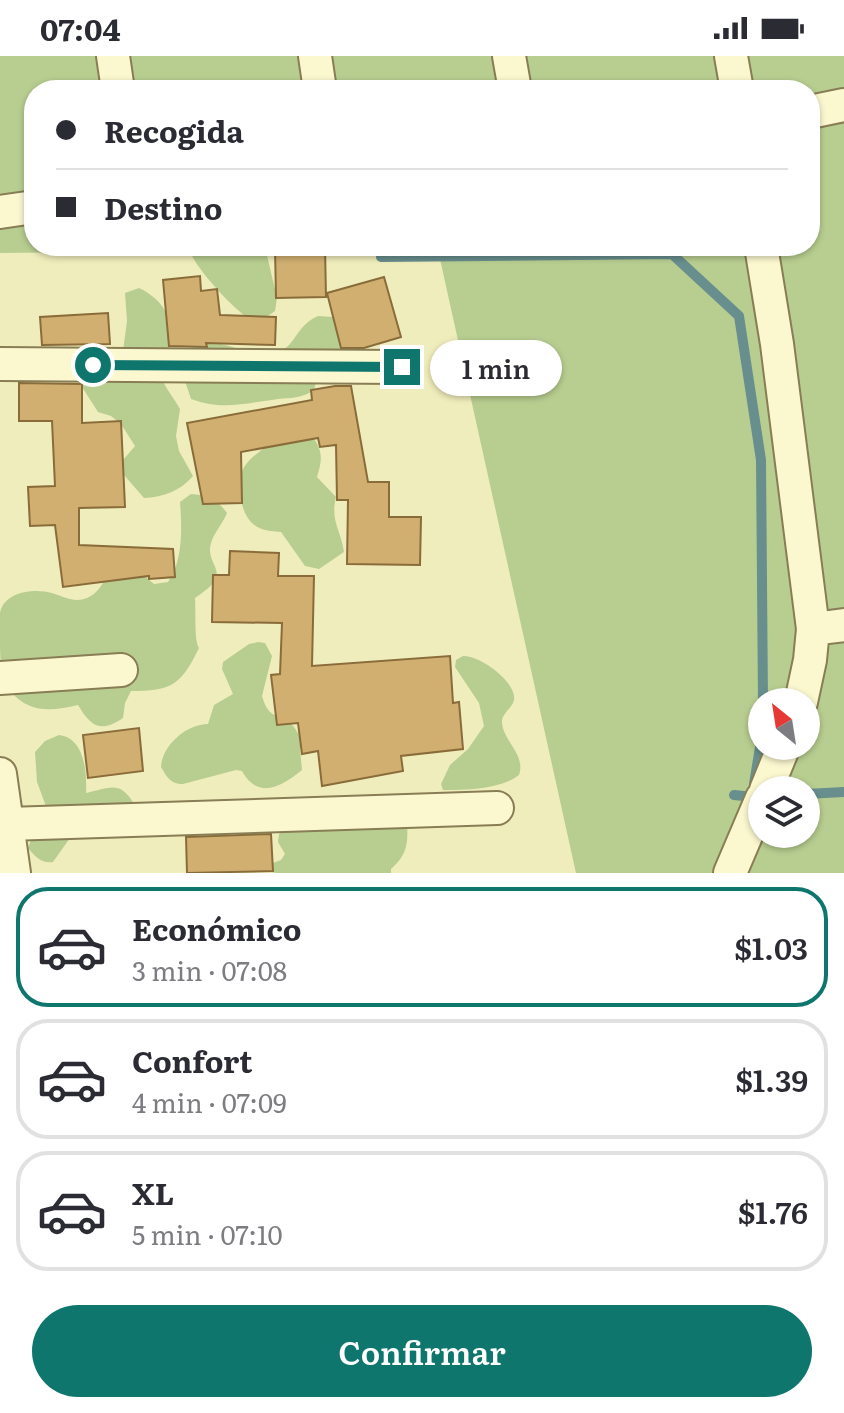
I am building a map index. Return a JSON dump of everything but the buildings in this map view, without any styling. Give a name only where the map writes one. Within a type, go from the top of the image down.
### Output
[{"type":"street","points":[[113,56],[117,80]]},
{"type":"street","points":[[315,56],[319,80]]},
{"type":"street","points":[[509,56],[513,80]]},
{"type":"street","points":[[731,56],[735,80]]},
{"type":"street","points":[[820,110],[844,105]]},
{"type":"street","points":[[0,212],[24,208]]},
{"type":"street","points":[[763,256],[829,627],[810,660],[804,688]]},
{"type":"street","points":[[0,364],[402,367]]},
{"type":"street","points":[[0,678],[121,670]]},
{"type":"street","points":[[0,774],[14,873]]},
{"type":"street","points":[[8,824],[497,808]]},
{"type":"street","points":[[730,873],[748,831]]},
{"type":"green space","points":[[0,56],[844,56],[844,873],[576,873],[439,256],[820,256],[820,80],[24,80],[24,253],[0,253]]},
{"type":"green space","points":[[192,256],[267,256],[277,298],[275,311],[262,320],[244,315],[205,275]]},
{"type":"green space","points":[[139,288],[160,304],[168,318],[170,345],[161,374],[180,409],[176,436],[179,451],[193,476],[171,492],[144,498],[117,467],[135,446],[121,424],[111,416],[98,412],[75,376],[123,351],[127,321],[125,293]]},
{"type":"green space","points":[[318,316],[333,317],[337,321],[345,332],[347,345],[346,351],[321,362],[314,390],[298,397],[231,405],[191,399],[182,372],[193,347],[214,343],[262,355],[272,354],[291,343],[304,326]]},
{"type":"green space","points":[[306,427],[320,450],[317,477],[336,497],[335,519],[344,552],[319,569],[305,566],[281,532],[262,529],[252,523],[242,505],[240,489],[243,469],[254,456]]},
{"type":"green space","points":[[191,494],[212,499],[227,513],[211,543],[211,558],[217,575],[214,582],[195,598],[199,648],[187,670],[166,687],[131,691],[123,718],[109,725],[92,723],[78,705],[42,709],[25,704],[10,691],[2,672],[0,613],[7,600],[21,593],[37,591],[74,600],[87,598],[98,590],[112,568],[123,558],[154,584],[168,582],[179,554],[180,502]]},
{"type":"green space","points":[[265,643],[272,656],[262,696],[264,702],[272,713],[290,723],[297,731],[303,743],[300,749],[302,770],[270,788],[255,785],[242,771],[236,770],[183,784],[172,781],[161,767],[166,751],[184,732],[208,724],[214,705],[233,694],[222,669],[223,662],[249,644]]},
{"type":"green space","points":[[463,656],[477,659],[494,669],[512,689],[514,700],[502,723],[520,761],[519,775],[493,786],[443,790],[441,784],[450,765],[468,749],[484,726],[479,703],[455,667],[456,660]]},
{"type":"green space","points":[[59,735],[68,738],[79,749],[85,767],[86,793],[119,789],[134,804],[114,835],[107,838],[77,835],[70,838],[53,862],[45,862],[28,848],[47,809],[37,782],[35,752],[45,741]]},
{"type":"green space","points":[[407,821],[406,848],[391,873],[270,872],[268,865],[281,860],[285,854],[278,842],[279,834],[285,829]]},
{"type":"waterway","points":[[381,257],[478,256]]},
{"type":"waterway","points":[[674,256],[739,316],[761,460],[763,688]]},
{"type":"waterway","points":[[755,776],[758,760]]},
{"type":"waterway","points":[[820,793],[844,792]]},
{"type":"waterway","points":[[734,795],[748,796]]},
{"type":"route","points":[[93,365],[402,367]]}]
